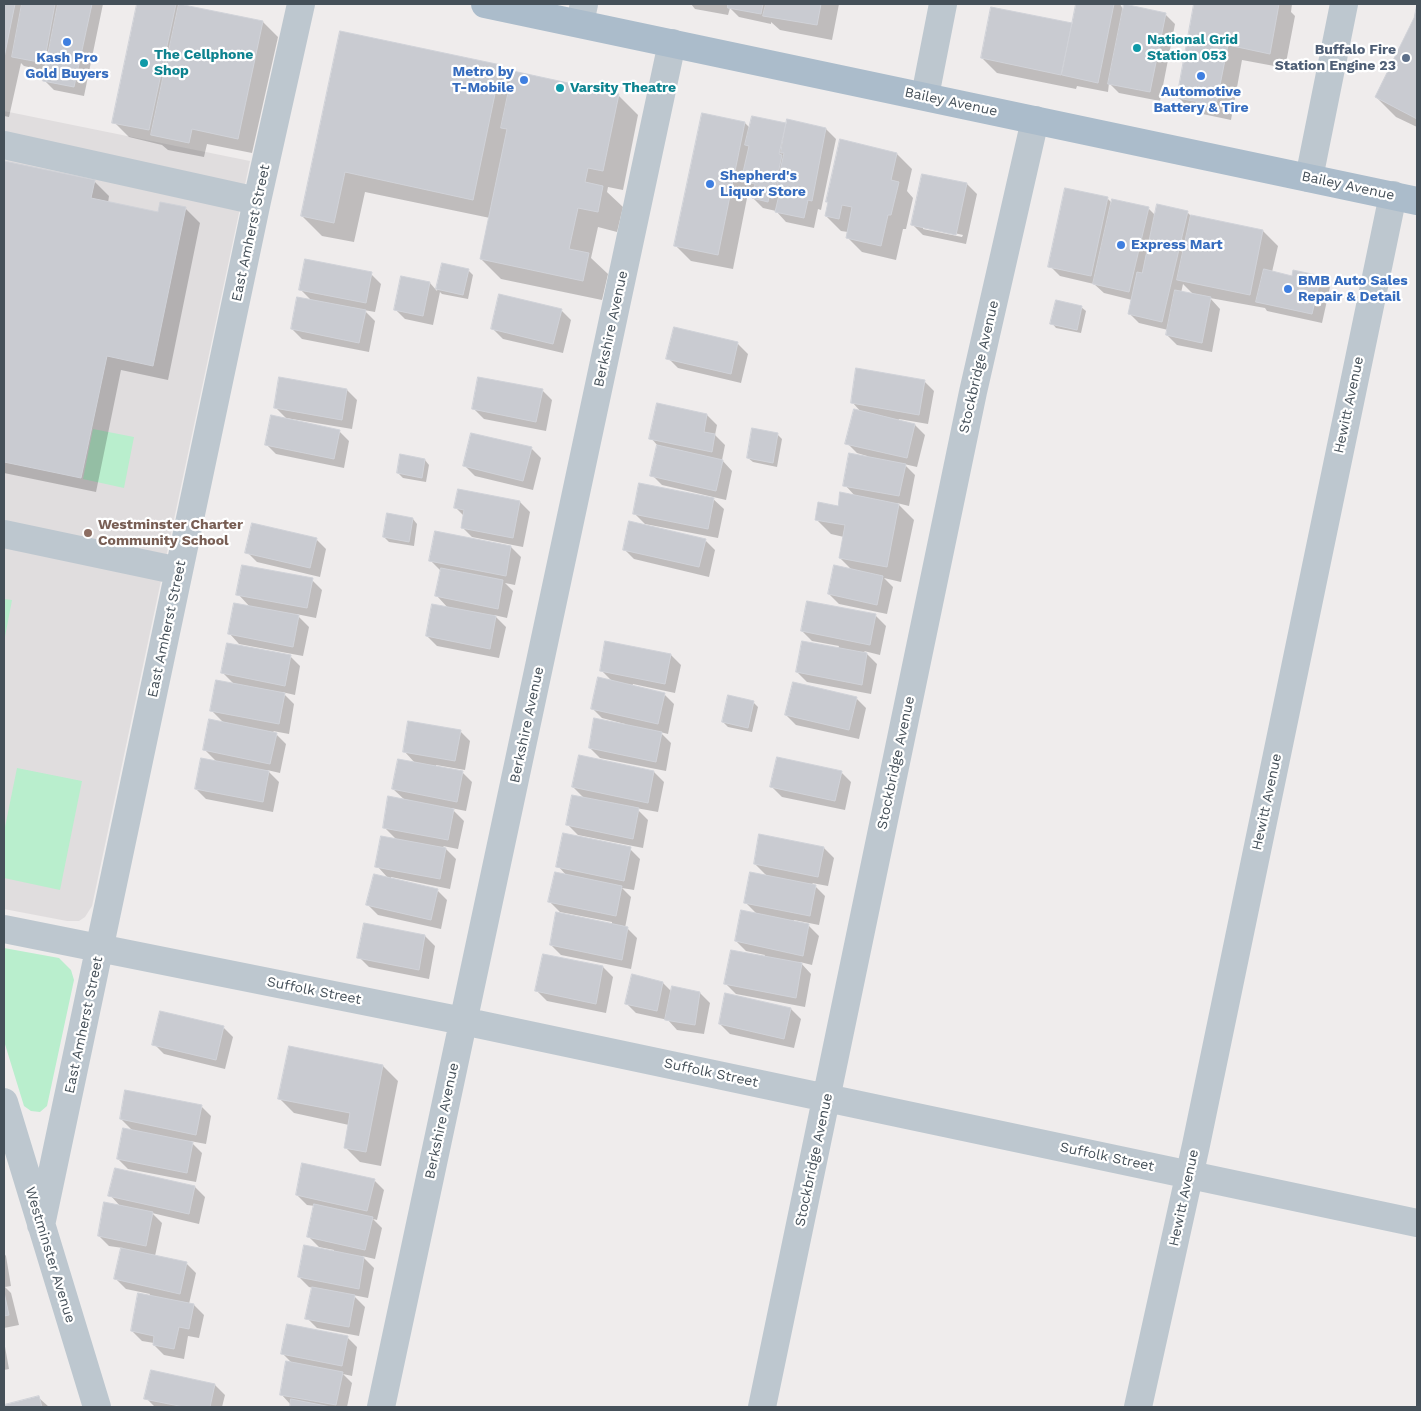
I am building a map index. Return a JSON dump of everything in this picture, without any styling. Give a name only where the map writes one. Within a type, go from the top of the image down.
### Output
[{"type":"main road","name":"Bailey Avenue","points":[[485,4],[582,14],[672,43],[1405,198]]},
{"type":"street","name":"East Amherst Street","points":[[41,1226],[300,4]]},
{"type":"street","points":[[925,96],[943,4]]},
{"type":"street","points":[[1309,178],[1344,4]]},
{"type":"street","name":"Berkshire Avenue","points":[[381,1407],[672,43]]},
{"type":"street","name":"Stockbridge Avenue","points":[[762,1407],[973,392],[1035,120]]},
{"type":"street","points":[[4,145],[257,201]]},
{"type":"street","name":"Hewitt Avenue","points":[[1138,1407],[1405,198]]},
{"type":"street","points":[[4,534],[179,571]]},
{"type":"street","name":"Suffolk Street","points":[[4,929],[463,1021],[1417,1223]]},
{"type":"street","name":"Westminster Avenue","points":[[4,1102],[97,1407]]},
{"type":"shaded area","name":"Westminster Charter Community School","points":[[4,111],[250,161],[92,906],[85,917],[79,921],[67,921],[4,909]]},
{"type":"green space","points":[[93,429],[134,437],[124,488],[83,479]]},
{"type":"green space","points":[[4,599],[12,600],[4,642]]},
{"type":"green space","points":[[17,768],[82,781],[60,890],[4,878],[4,832]]},
{"type":"green space","points":[[4,948],[59,958],[71,970],[74,980],[47,1106],[40,1112],[31,1111],[24,1106],[4,1041]]},
{"type":"building","points":[[4,4],[15,4],[4,58]]},
{"type":"building","points":[[22,4],[55,4],[44,63],[12,57]]},
{"type":"building","name":"Kash Pro Gold Buyers","points":[[58,4],[92,4],[74,87],[43,81]]},
{"type":"building","name":"The Cellphone Shop","points":[[137,4],[176,4],[149,130],[112,123]]},
{"type":"building","points":[[179,4],[263,21],[238,139],[192,129],[189,143],[151,135]]},
{"type":"building","points":[[728,4],[763,4],[761,14],[728,8]]},
{"type":"building","points":[[766,4],[821,4],[817,25],[763,16]]},
{"type":"building","points":[[1076,4],[1114,4],[1098,83],[1062,75]]},
{"type":"building","name":"National Grid Station 053","points":[[1124,4],[1166,13],[1150,92],[1108,84]]},
{"type":"building","name":"Automotive Battery & Tire","points":[[1194,4],[1279,4],[1270,54],[1228,45],[1216,105],[1177,98]]},
{"type":"building","name":"Buffalo Fire Station Engine 23","points":[[1417,4],[1417,119],[1375,97],[1414,18]]},
{"type":"building","points":[[991,7],[1072,23],[1061,75],[981,58]]},
{"type":"building","points":[[340,31],[501,65],[473,200],[345,172],[334,223],[301,216]]},
{"type":"building","points":[[513,71],[619,94],[603,171],[588,168],[585,182],[603,186],[598,212],[578,208],[569,249],[589,253],[583,281],[480,259],[507,129],[501,128]]},
{"type":"building","name":"Shepherd's Liquor Store","points":[[702,113],[745,122],[718,255],[674,246]]},
{"type":"building","points":[[752,116],[786,123],[779,154],[782,155],[775,188],[771,188],[768,202],[752,198],[755,184],[741,181],[749,146],[745,145]]},
{"type":"building","points":[[787,119],[826,128],[812,201],[808,200],[804,218],[775,212],[779,195],[775,194],[784,153],[781,153]]},
{"type":"building","points":[[840,139],[897,153],[891,180],[899,182],[891,215],[888,215],[881,246],[846,238],[852,207],[842,205],[839,219],[825,216],[828,202],[826,202]]},
{"type":"building","points":[[4,161],[95,180],[91,198],[158,212],[160,202],[186,207],[153,366],[107,356],[81,478],[4,462]]},
{"type":"building","points":[[922,174],[967,183],[956,235],[911,225]]},
{"type":"building","points":[[1065,188],[1108,197],[1091,276],[1048,267]]},
{"type":"building","name":"Express Mart","points":[[1112,199],[1149,207],[1129,292],[1093,284]]},
{"type":"building","points":[[1157,204],[1188,211],[1162,322],[1128,314],[1137,272],[1142,273]]},
{"type":"building","points":[[1191,215],[1263,230],[1250,295],[1177,280]]},
{"type":"building","points":[[305,259],[372,272],[366,303],[299,290]]},
{"type":"building","points":[[442,263],[469,269],[463,295],[436,289]]},
{"type":"building","name":"BMB Auto Sales Repair & Detail","points":[[1264,269],[1292,276],[1293,270],[1321,276],[1312,314],[1256,302]]},
{"type":"building","points":[[401,276],[430,282],[423,316],[394,310]]},
{"type":"building","points":[[1175,290],[1211,297],[1202,343],[1166,335]]},
{"type":"building","points":[[499,294],[562,309],[553,344],[491,329]]},
{"type":"building","points":[[297,297],[366,310],[359,343],[291,329]]},
{"type":"building","points":[[1056,300],[1082,306],[1077,330],[1050,324]]},
{"type":"building","points":[[674,327],[738,342],[731,374],[666,359]]},
{"type":"building","points":[[856,368],[925,380],[919,415],[851,403]]},
{"type":"building","points":[[279,377],[347,389],[342,420],[274,408]]},
{"type":"building","points":[[478,377],[543,389],[536,422],[472,409]]},
{"type":"building","points":[[657,403],[707,414],[704,432],[715,434],[712,452],[649,439]]},
{"type":"building","points":[[854,409],[915,424],[907,458],[845,444]]},
{"type":"building","points":[[271,415],[340,430],[334,459],[265,445]]},
{"type":"building","points":[[752,428],[778,433],[773,463],[747,458]]},
{"type":"building","points":[[471,433],[532,447],[523,481],[463,466]]},
{"type":"building","points":[[657,445],[723,460],[716,491],[650,476]]},
{"type":"building","points":[[849,453],[906,464],[899,496],[843,486]]},
{"type":"building","points":[[400,454],[425,459],[422,478],[397,473]]},
{"type":"building","points":[[639,483],[714,498],[708,529],[633,514]]},
{"type":"building","points":[[458,489],[520,501],[513,538],[461,528],[464,510],[454,508]]},
{"type":"building","points":[[840,492],[899,504],[887,567],[839,558],[845,525],[815,520],[818,502],[838,506]]},
{"type":"building","points":[[387,513],[413,518],[409,542],[383,537]]},
{"type":"building","points":[[629,521],[706,539],[699,567],[623,550]]},
{"type":"building","points":[[252,523],[317,538],[310,568],[245,553]]},
{"type":"building","points":[[435,531],[511,546],[506,576],[429,561]]},
{"type":"building","points":[[242,565],[313,578],[307,608],[236,595]]},
{"type":"building","points":[[834,565],[883,576],[877,605],[828,594]]},
{"type":"building","points":[[441,568],[503,580],[498,609],[435,596]]},
{"type":"building","points":[[807,601],[876,614],[870,645],[801,631]]},
{"type":"building","points":[[234,603],[299,615],[293,647],[228,634]]},
{"type":"building","points":[[432,604],[496,616],[490,649],[426,636]]},
{"type":"building","points":[[605,641],[671,654],[665,684],[600,671]]},
{"type":"building","points":[[802,641],[867,653],[862,685],[796,672]]},
{"type":"building","points":[[227,643],[291,655],[285,686],[221,673]]},
{"type":"building","points":[[598,677],[665,693],[658,724],[591,709]]},
{"type":"building","points":[[216,680],[285,693],[279,724],[210,711]]},
{"type":"building","points":[[793,682],[857,697],[849,730],[785,715]]},
{"type":"building","points":[[728,695],[754,701],[748,728],[722,722]]},
{"type":"building","points":[[594,718],[662,732],[656,762],[589,748]]},
{"type":"building","points":[[209,719],[277,733],[270,764],[203,750]]},
{"type":"building","points":[[408,721],[461,730],[455,761],[403,752]]},
{"type":"building","points":[[579,755],[654,771],[648,803],[572,787]]},
{"type":"building","points":[[777,757],[842,771],[835,801],[770,787]]},
{"type":"building","points":[[201,758],[269,771],[263,802],[195,789]]},
{"type":"building","points":[[398,759],[463,771],[457,802],[392,789]]},
{"type":"building","points":[[572,795],[639,808],[633,839],[566,825]]},
{"type":"building","points":[[388,796],[454,809],[448,840],[383,828]]},
{"type":"building","points":[[563,833],[631,847],[624,881],[556,867]]},
{"type":"building","points":[[759,834],[824,847],[818,877],[754,864]]},
{"type":"building","points":[[381,836],[446,848],[440,879],[375,867]]},
{"type":"building","points":[[555,872],[622,886],[616,916],[548,902]]},
{"type":"building","points":[[750,872],[816,885],[810,916],[744,903]]},
{"type":"building","points":[[374,874],[438,889],[431,920],[366,905]]},
{"type":"building","points":[[741,910],[809,924],[803,956],[735,941]]},
{"type":"building","points":[[556,912],[628,927],[622,960],[550,945]]},
{"type":"building","points":[[364,923],[425,935],[419,970],[357,958]]},
{"type":"building","points":[[731,950],[802,963],[796,998],[724,984]]},
{"type":"building","points":[[543,954],[603,966],[596,1004],[535,991]]},
{"type":"building","points":[[632,974],[663,982],[657,1011],[625,1004]]},
{"type":"building","points":[[672,986],[700,992],[695,1025],[665,1020]]},
{"type":"building","points":[[725,993],[791,1008],[784,1039],[719,1024]]},
{"type":"building","points":[[160,1011],[224,1026],[216,1060],[152,1045]]},
{"type":"building","points":[[289,1046],[383,1065],[366,1152],[344,1148],[350,1113],[278,1099]]},
{"type":"building","points":[[125,1090],[202,1105],[196,1135],[120,1119]]},
{"type":"building","points":[[123,1128],[193,1142],[187,1173],[117,1159]]},
{"type":"building","points":[[302,1163],[375,1179],[367,1211],[296,1195]]},
{"type":"building","points":[[115,1168],[195,1186],[189,1214],[108,1196]]},
{"type":"building","points":[[104,1202],[153,1212],[146,1246],[98,1236]]},
{"type":"building","points":[[314,1204],[373,1217],[365,1250],[307,1237]]},
{"type":"building","points":[[304,1245],[364,1257],[359,1289],[298,1277]]},
{"type":"building","points":[[121,1248],[187,1262],[180,1294],[114,1279]]},
{"type":"building","points":[[312,1287],[355,1295],[349,1327],[305,1319]]},
{"type":"building","points":[[4,1292],[9,1315],[4,1316]]},
{"type":"building","points":[[138,1293],[194,1304],[189,1329],[179,1327],[174,1349],[153,1345],[154,1336],[131,1331]]},
{"type":"building","points":[[287,1324],[348,1336],[342,1366],[281,1354]]},
{"type":"building","points":[[286,1361],[343,1372],[336,1405],[280,1395]]},
{"type":"building","points":[[151,1370],[215,1384],[210,1407],[184,1407],[144,1399]]},
{"type":"building","points":[[39,1396],[42,1407],[4,1407],[4,1405]]},
{"type":"building","points":[[291,1399],[331,1407],[290,1407]]},
{"type":"place","name":"Kash Pro Gold Buyers","points":[[67,42]]},
{"type":"place","name":"National Grid Station 053","points":[[1137,48]]},
{"type":"place","name":"Buffalo Fire Station Engine 23","points":[[1406,58]]},
{"type":"place","name":"The Cellphone Shop","points":[[144,63]]},
{"type":"place","name":"Automotive Battery & Tire","points":[[1201,76]]},
{"type":"place","name":"Metro by T-Mobile","points":[[524,80]]},
{"type":"place","name":"Varsity Theatre","points":[[560,88]]},
{"type":"place","name":"Shepherd's Liquor Store","points":[[710,184]]},
{"type":"place","name":"Express Mart","points":[[1121,245]]},
{"type":"place","name":"BMB Auto Sales Repair & Detail","points":[[1288,289]]},
{"type":"place","name":"Westminster Charter Community School","points":[[88,533]]}]
